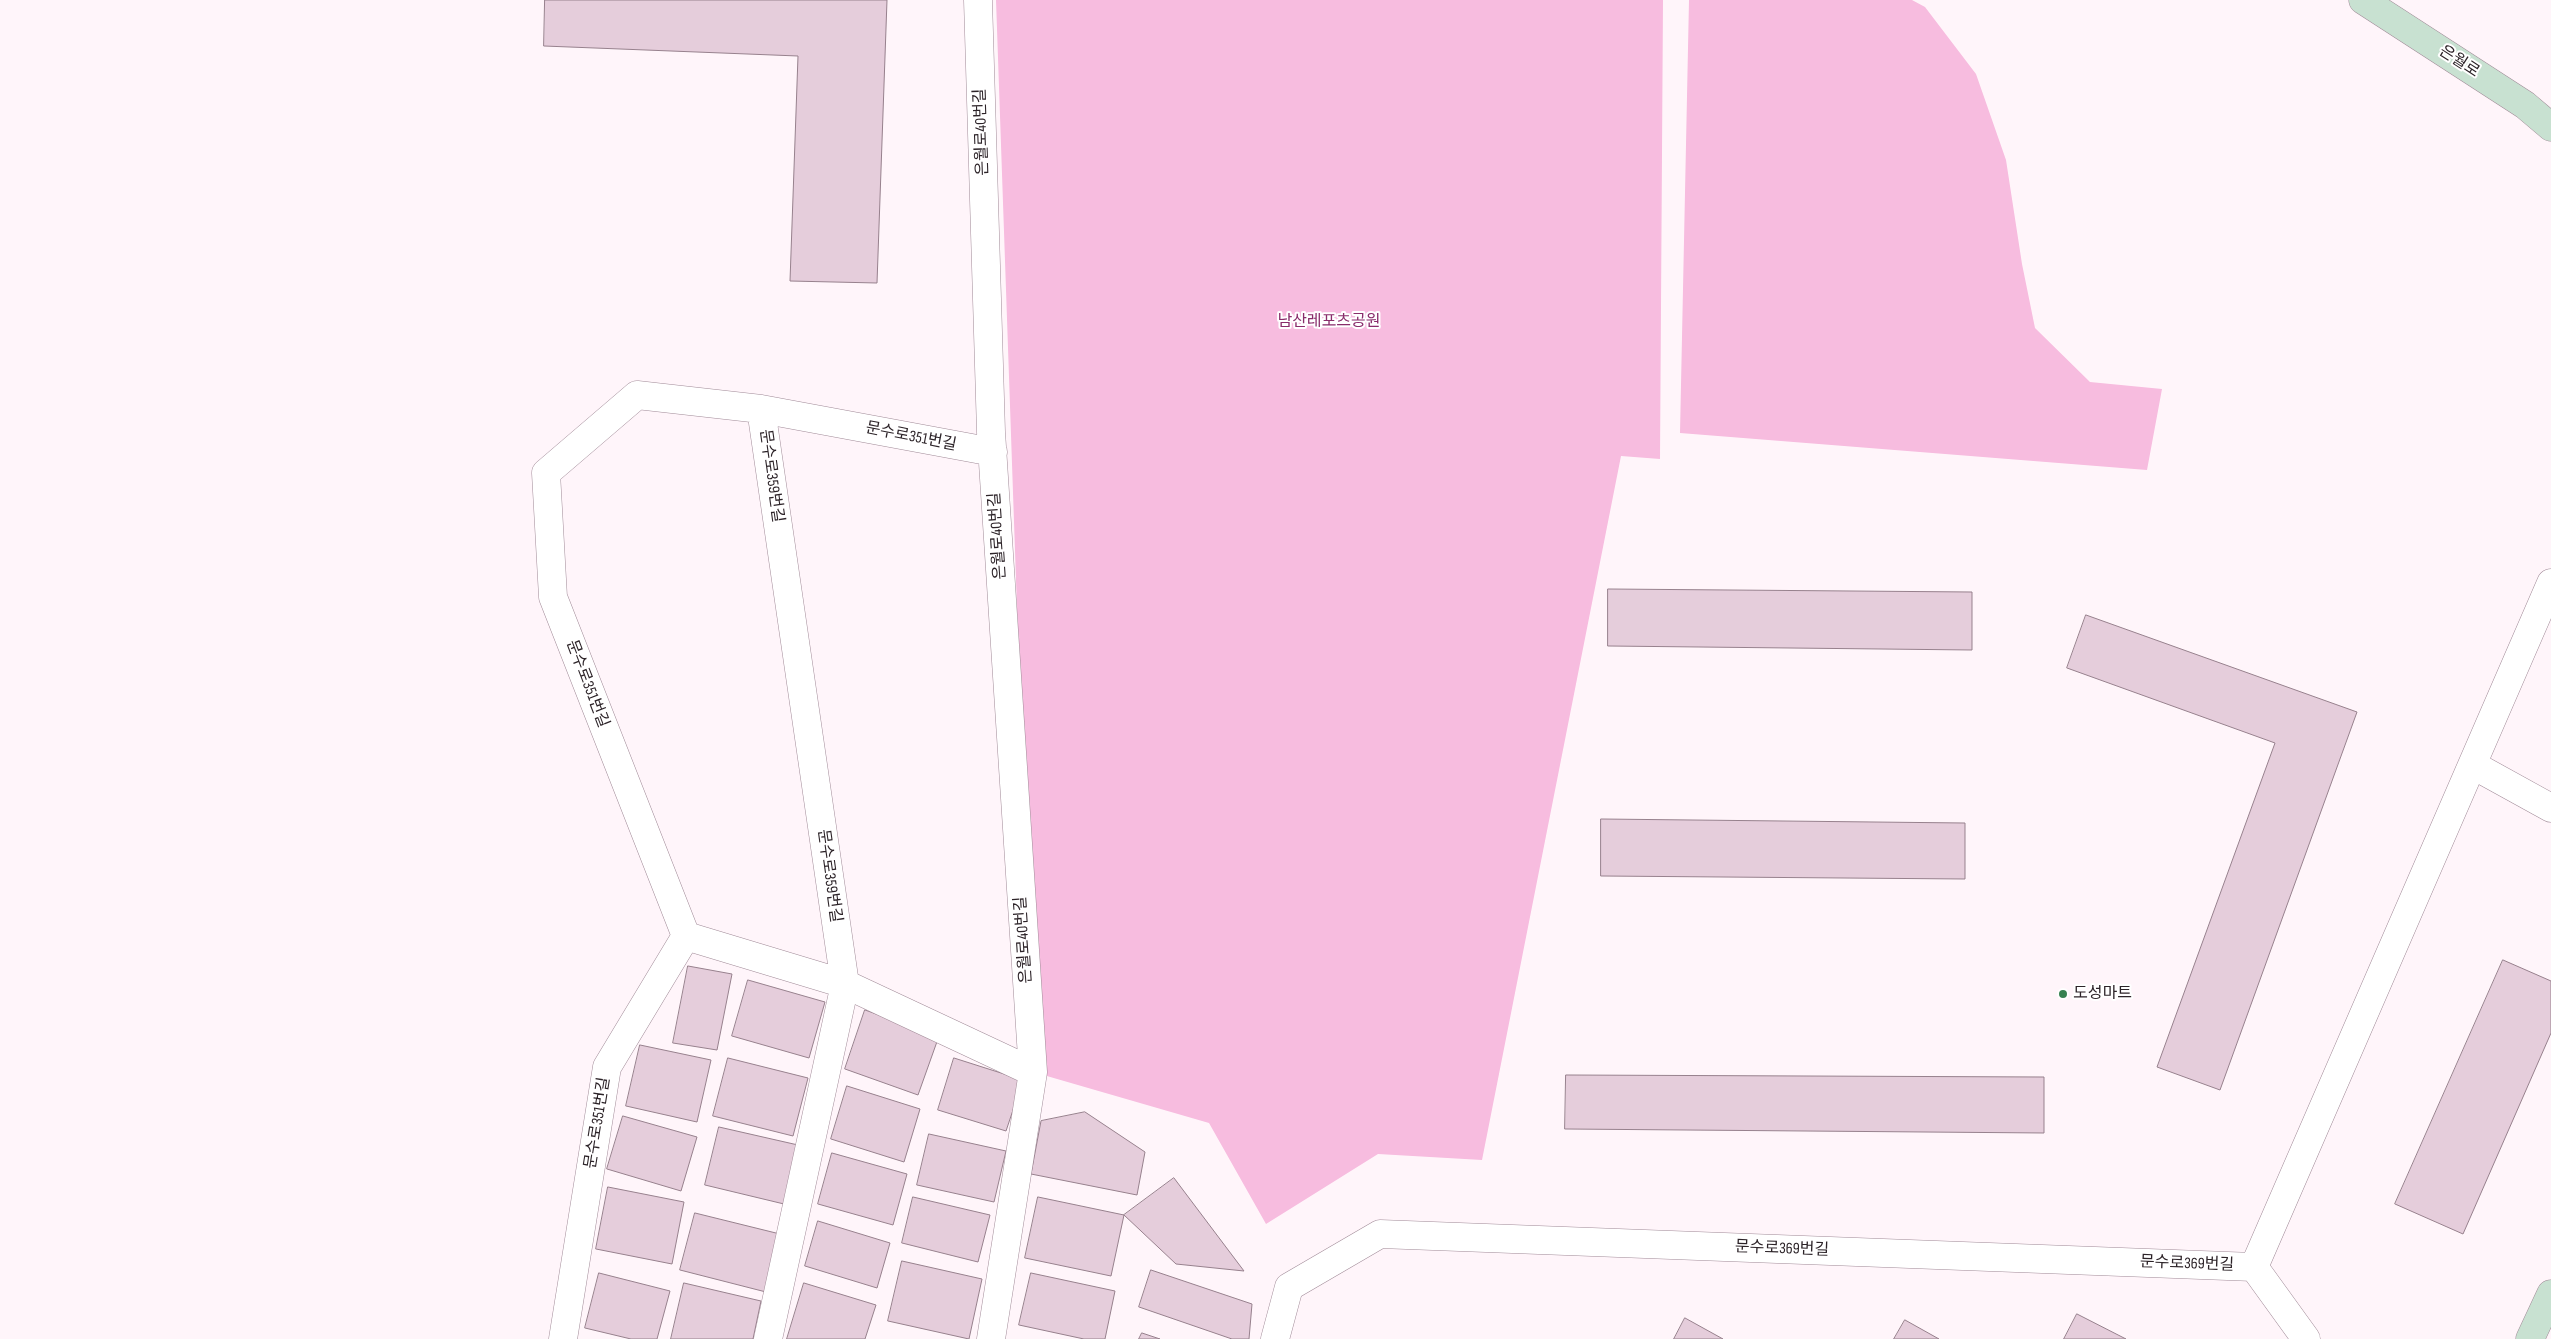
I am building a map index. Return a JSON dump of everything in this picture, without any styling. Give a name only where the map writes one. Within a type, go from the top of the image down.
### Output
[{"type":"street","name":"은월로40번길","points":[[978,0],[993,452],[1033,1072],[991,1339]]},
{"type":"street","name":"은월로","points":[[2364,0],[2525,105],[2551,127]]},
{"type":"street","name":"문수로351번길","points":[[563,1339],[607,1067],[686,936],[553,597],[546,473],[637,395],[761,409],[993,452]]},
{"type":"street","name":"문수로359번길","points":[[761,409],[845,984],[768,1339]]},
{"type":"street","points":[[2254,1267],[2551,583]]},
{"type":"street","points":[[2473,765],[2551,808]]},
{"type":"street","points":[[686,936],[845,984],[1033,1072]]},
{"type":"street","name":"문수로369번길","points":[[1275,1339],[1289,1286],[1380,1234],[2254,1267],[2306,1339]]},
{"type":"street","points":[[2530,1339],[2551,1294]]},
{"type":"green space","name":"남산레포츠공원","points":[[996,0],[1663,0],[1660,459],[1621,456],[1482,1160],[1378,1154],[1266,1224],[1209,1123],[1033,1072]]},
{"type":"green space","points":[[1689,0],[1912,0],[1925,7],[1976,74],[2006,160],[2022,264],[2035,328],[2090,382],[2162,389],[2147,470],[1680,433]]},
{"type":"building","points":[[545,0],[887,0],[877,283],[790,281],[798,56],[544,46]]},
{"type":"building","points":[[1608,589],[1972,592],[1972,650],[1608,646]]},
{"type":"building","points":[[2086,615],[2357,712],[2220,1090],[2157,1067],[2275,743],[2067,668]]},
{"type":"building","points":[[1601,819],[1965,823],[1965,879],[1601,876]]},
{"type":"building","points":[[2503,960],[2551,981],[2551,1033],[2463,1234],[2395,1204]]},
{"type":"building","points":[[688,966],[732,974],[717,1050],[673,1043]]},
{"type":"building","points":[[748,980],[825,1002],[809,1058],[732,1036]]},
{"type":"building","points":[[865,1010],[939,1036],[918,1095],[845,1069]]},
{"type":"building","points":[[640,1045],[711,1060],[697,1122],[626,1106]]},
{"type":"building","points":[[728,1058],[808,1078],[793,1136],[713,1116]]},
{"type":"building","points":[[954,1058],[1023,1080],[1006,1131],[938,1110]]},
{"type":"building","points":[[1566,1075],[2044,1077],[2044,1133],[1565,1129]]},
{"type":"building","points":[[847,1086],[920,1109],[904,1162],[831,1139]]},
{"type":"building","points":[[1085,1112],[1145,1152],[1137,1195],[1031,1174],[1041,1121]]},
{"type":"building","points":[[623,1116],[697,1137],[681,1191],[607,1169]]},
{"type":"building","points":[[719,1127],[798,1145],[784,1204],[705,1185]]},
{"type":"building","points":[[929,1134],[1006,1151],[994,1202],[917,1185]]},
{"type":"building","points":[[832,1153],[907,1174],[893,1225],[818,1204]]},
{"type":"building","points":[[1174,1178],[1244,1271],[1176,1264],[1124,1215]]},
{"type":"building","points":[[608,1187],[684,1202],[672,1264],[596,1249]]},
{"type":"building","points":[[913,1197],[990,1215],[978,1262],[902,1243]]},
{"type":"building","points":[[1038,1197],[1124,1215],[1111,1276],[1025,1258]]},
{"type":"building","points":[[695,1213],[780,1234],[766,1292],[680,1270]]},
{"type":"building","points":[[818,1221],[890,1243],[877,1288],[805,1266]]},
{"type":"building","points":[[902,1261],[982,1279],[969,1339],[888,1321]]},
{"type":"building","points":[[1151,1270],[1252,1304],[1249,1339],[1232,1339],[1139,1307]]},
{"type":"building","points":[[599,1273],[670,1291],[657,1339],[631,1339],[585,1328]]},
{"type":"building","points":[[1031,1273],[1115,1291],[1105,1339],[1084,1339],[1019,1325]]},
{"type":"building","points":[[684,1283],[761,1301],[753,1339],[671,1339]]},
{"type":"building","points":[[804,1283],[876,1305],[865,1339],[787,1339]]},
{"type":"building","points":[[2077,1314],[2126,1339],[2064,1339]]},
{"type":"building","points":[[1685,1318],[1723,1339],[1674,1339]]},
{"type":"building","points":[[1905,1320],[1939,1339],[1894,1339]]},
{"type":"building","points":[[1142,1333],[1160,1339],[1139,1339]]},
{"type":"place","name":"도성마트","points":[[2063,994]]}]
